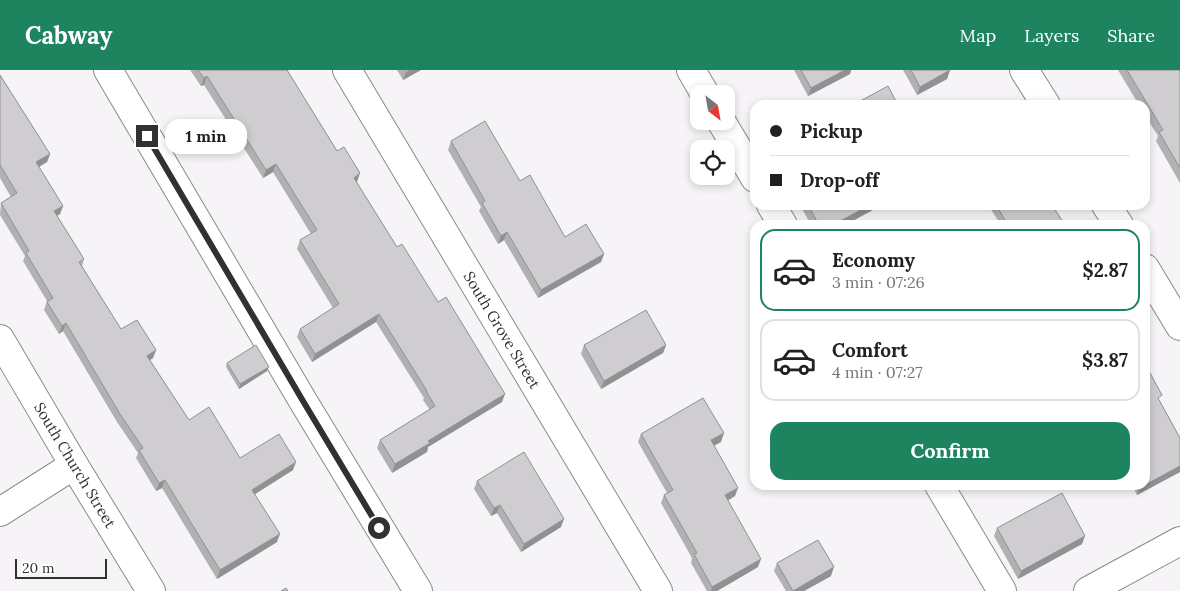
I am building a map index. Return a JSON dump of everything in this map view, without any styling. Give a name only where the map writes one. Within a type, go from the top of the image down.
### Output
[{"type":"street","points":[[108,70],[303,401],[418,591]]},
{"type":"street","name":"South Grove Street","points":[[347,70],[658,591]]},
{"type":"street","points":[[691,70],[700,85]]},
{"type":"street","points":[[1024,70],[1043,100]]},
{"type":"street","points":[[726,130],[750,170]]},
{"type":"street","points":[[1150,276],[1180,326]]},
{"type":"street","name":"South Church Street","points":[[0,339],[151,591]]},
{"type":"street","points":[[0,512],[74,465]]},
{"type":"street","points":[[942,490],[1002,591]]},
{"type":"street","points":[[1088,591],[1180,541]]},
{"type":"building","points":[[198,70],[287,70],[337,151],[344,147],[360,173],[354,178],[397,247],[402,244],[438,302],[446,297],[505,394],[428,441],[430,443],[395,464],[380,440],[435,406],[379,314],[315,354],[300,329],[339,304],[300,240],[317,230],[276,164],[266,170],[207,76],[204,78]]},
{"type":"building","points":[[801,70],[845,70],[811,88]]},
{"type":"building","points":[[911,70],[950,70],[920,87]]},
{"type":"building","points":[[1127,70],[1180,70],[1180,168],[1159,132],[1163,130],[1150,108],[1150,100],[1145,100]]},
{"type":"building","points":[[0,75],[50,154],[36,162],[63,206],[54,211],[84,259],[79,262],[121,329],[137,320],[156,350],[147,356],[189,420],[209,407],[240,458],[279,434],[296,462],[252,490],[280,534],[220,570],[165,480],[159,483],[139,450],[143,448],[120,414],[66,323],[62,326],[47,302],[53,298],[26,253],[29,251],[1,203],[17,193],[0,165]]},
{"type":"building","points":[[888,86],[895,100],[862,100]]},
{"type":"building","points":[[485,121],[520,181],[530,175],[565,237],[586,224],[604,254],[541,290],[507,232],[501,236],[482,203],[485,201],[451,141]]},
{"type":"building","points":[[811,210],[861,210],[842,220],[816,220]]},
{"type":"building","points":[[999,210],[1055,210],[1062,220],[1005,220]]},
{"type":"building","points":[[646,310],[666,345],[604,381],[584,345]]},
{"type":"building","points":[[256,345],[269,367],[240,384],[227,363]]},
{"type":"building","points":[[1150,373],[1162,395],[1158,398],[1180,438],[1180,466],[1150,482]]},
{"type":"building","points":[[703,398],[724,433],[711,440],[738,488],[725,495],[761,559],[712,587],[694,554],[697,553],[664,495],[673,490],[641,434]]},
{"type":"building","points":[[524,452],[564,519],[524,544],[500,505],[494,508],[477,481]]},
{"type":"building","points":[[1062,493],[1085,536],[1021,571],[997,528]]},
{"type":"building","points":[[818,540],[834,567],[793,591],[777,563]]},
{"type":"route","points":[[147,136],[379,528]]}]
